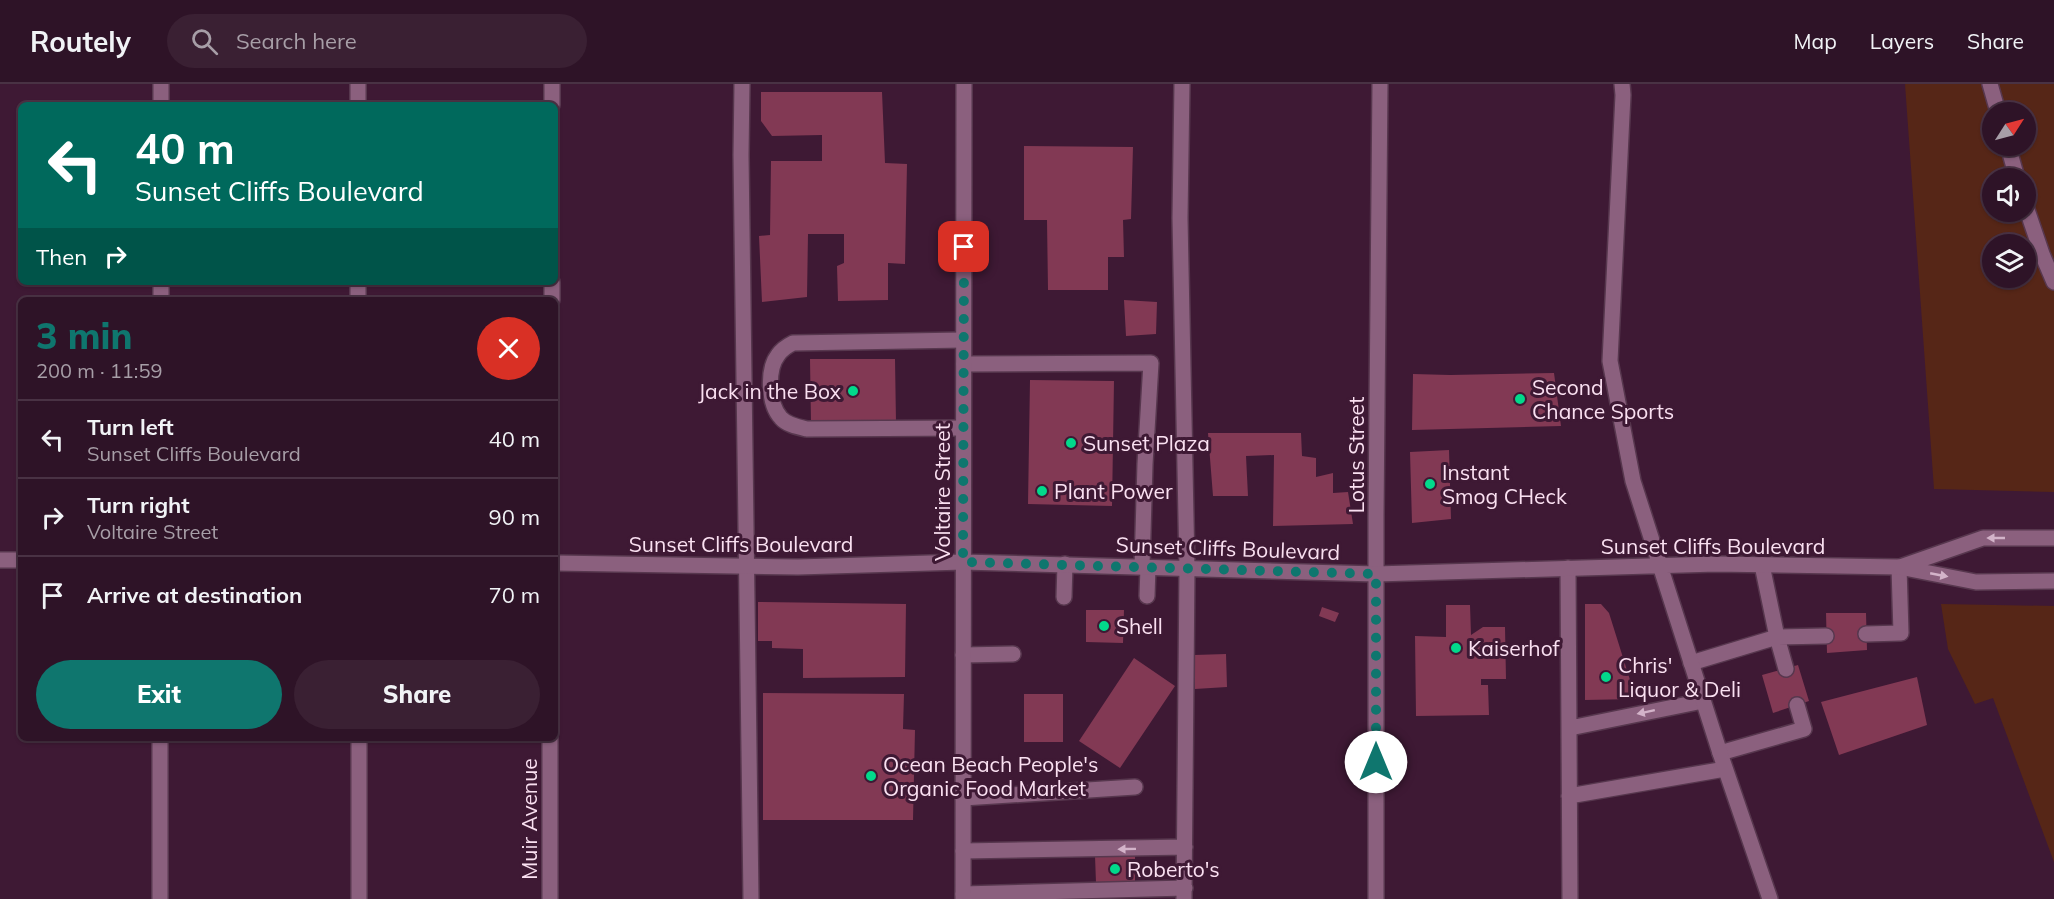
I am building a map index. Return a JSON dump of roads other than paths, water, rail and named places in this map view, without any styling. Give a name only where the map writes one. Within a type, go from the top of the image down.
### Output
[{"type":"main road","points":[[161,84],[161,102]]},
{"type":"main road","points":[[358,84],[358,102]]},
{"type":"main road","points":[[552,84],[552,102]]},
{"type":"main road","points":[[742,84],[752,899]]},
{"type":"main road","name":"Voltaire Street","points":[[963,896],[964,84]]},
{"type":"main road","points":[[963,896],[1185,894],[1179,630],[1187,568],[1180,218],[1182,84]]},
{"type":"main road","name":"Lotus Street","points":[[1376,899],[1380,84]]},
{"type":"main road","points":[[1622,84],[1623,106],[1610,361],[1633,481],[1725,769],[1770,899]]},
{"type":"main road","points":[[1990,84],[1995,102]]},
{"type":"main road","points":[[2031,222],[2054,282]]},
{"type":"main road","points":[[963,340],[793,344],[776,356],[770,391],[773,406],[781,419],[794,426],[807,429],[963,428]]},
{"type":"main road","points":[[964,364],[1151,363],[1145,567],[1147,596]]},
{"type":"main road","name":"Sunset Cliffs Boulevard","points":[[1899,567],[1983,538],[2054,538]]},
{"type":"main road","points":[[0,560],[18,560]]},
{"type":"main road","name":"Sunset Cliffs Boulevard","points":[[558,563],[798,567],[963,562],[1376,574],[1661,564],[1762,565],[1899,567],[1976,582],[2054,581]]},
{"type":"main road","points":[[1064,597],[1065,564]]},
{"type":"main road","points":[[1762,565],[1786,669]]},
{"type":"main road","points":[[1866,634],[1901,633],[1899,567]]},
{"type":"main road","points":[[1568,568],[1570,899]]},
{"type":"main road","points":[[1691,663],[1777,637],[1826,636]]},
{"type":"main road","points":[[963,655],[1013,654]]},
{"type":"main road","points":[[1570,728],[1703,700]]},
{"type":"main road","points":[[1720,753],[1804,729],[1797,705]]},
{"type":"main road","points":[[160,741],[160,899]]},
{"type":"main road","points":[[359,741],[359,899]]},
{"type":"main road","name":"Muir Avenue","points":[[550,741],[550,899]]},
{"type":"main road","points":[[1569,796],[1725,769]]},
{"type":"main road","points":[[963,798],[1135,788]]},
{"type":"main road","points":[[963,851],[1185,847]]},
{"type":"place","name":"Jack in the Box","points":[[853,391]]},
{"type":"place","name":"Second Chance Sports","points":[[1520,399]]},
{"type":"place","name":"Sunset Plaza","points":[[1071,443]]},
{"type":"place","name":"Instant Smog CHeck","points":[[1430,484]]},
{"type":"place","name":"Plant Power","points":[[1042,491]]},
{"type":"place","name":"Shell","points":[[1104,626]]},
{"type":"place","name":"Kaiserhof","points":[[1456,648]]},
{"type":"place","name":"Chris' Liquor & Deli","points":[[1606,677]]},
{"type":"place","name":"Ocean Beach People's Organic Food Market","points":[[871,776]]},
{"type":"place","name":"Roberto's","points":[[1115,869]]}]
